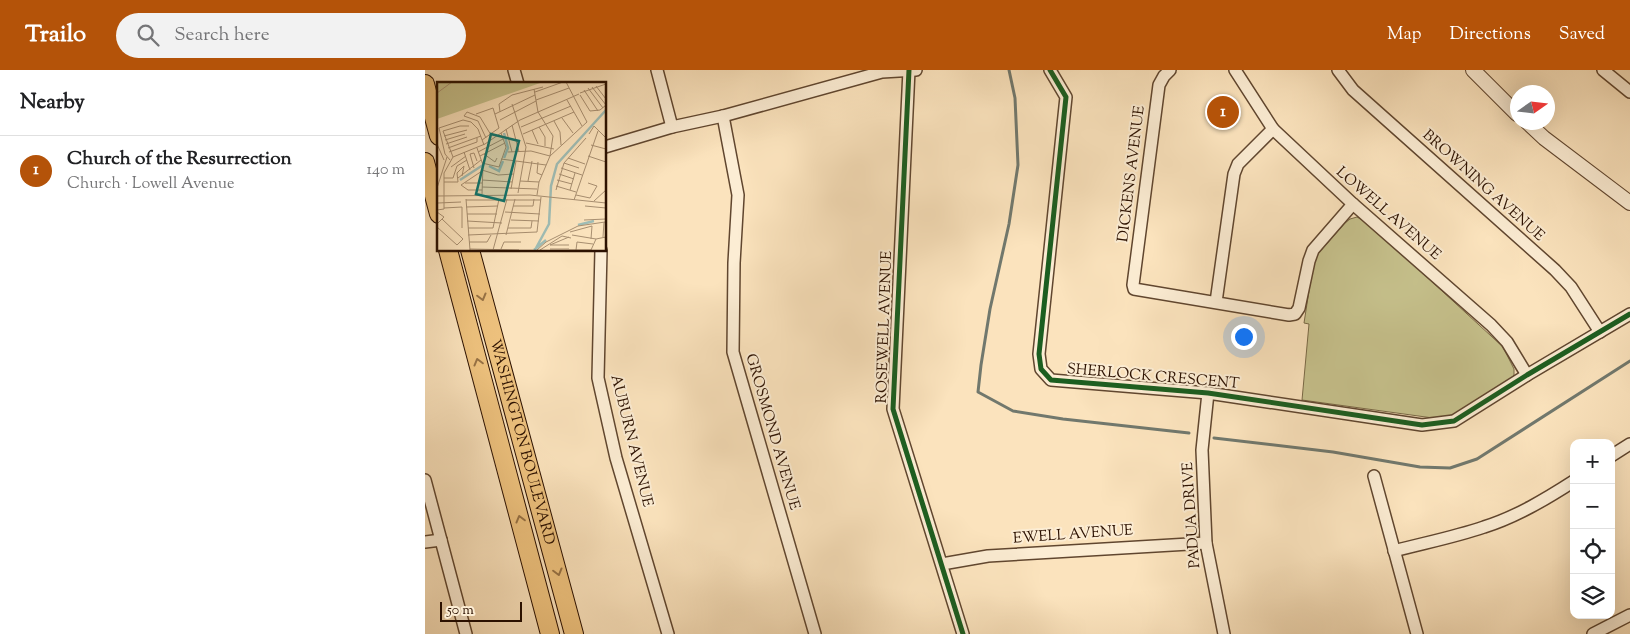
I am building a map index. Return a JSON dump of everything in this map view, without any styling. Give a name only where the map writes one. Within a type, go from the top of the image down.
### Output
[{"type":"highway","points":[[425,84],[437,129]]},
{"type":"highway","points":[[425,162],[437,207]]},
{"type":"highway","name":"WASHINGTON BOULEVARD","points":[[448,251],[550,634]]},
{"type":"highway","name":"WASHINGTON BOULEVARD","points":[[469,251],[575,634]]},
{"type":"street","points":[[657,70],[672,127]]},
{"type":"street","name":"ROSEWELL AVENUE","points":[[909,70],[893,409],[963,634]]},
{"type":"street","points":[[606,147],[881,71],[917,70]]},
{"type":"street","name":"SHERLOCK CRESCENT","points":[[1050,70],[1066,97],[1039,354],[1041,369],[1051,380],[1208,393],[1422,425],[1437,424],[1454,422],[1527,375],[1630,314]]},
{"type":"street","name":"DICKENS AVENUE","points":[[1170,70],[1163,76],[1159,85],[1133,285],[1137,291],[1216,302]]},
{"type":"street","name":"LOWELL AVENUE","points":[[1235,70],[1273,129],[1353,204],[1491,325],[1507,342],[1527,375]]},
{"type":"street","name":"BROWNING AVENUE","points":[[1338,70],[1353,90],[1571,286],[1600,332]]},
{"type":"street","points":[[1473,70],[1510,107]]},
{"type":"street","points":[[1611,72],[1630,92]]},
{"type":"street","name":"GROSMOND AVENUE","points":[[723,116],[739,195],[734,263],[733,352],[815,634]]},
{"type":"street","points":[[1273,129],[1238,164],[1234,174],[1216,302],[1289,315],[1295,314],[1299,308],[1313,250],[1353,204]]},
{"type":"street","points":[[1536,130],[1630,202]]},
{"type":"street","name":"AUBURN AVENUE","points":[[601,251],[598,378],[616,458],[668,634]]},
{"type":"street","name":"PADUA DRIVE","points":[[1208,393],[1202,450],[1206,543],[1224,634]]},
{"type":"street","points":[[1615,453],[1630,444]]},
{"type":"street","points":[[1374,476],[1417,634]]},
{"type":"street","points":[[425,480],[466,634]]},
{"type":"street","points":[[1394,551],[1485,527],[1514,516],[1570,483]]},
{"type":"street","points":[[425,542],[441,540]]},
{"type":"street","name":"EWELL AVENUE","points":[[942,564],[988,556],[1206,543]]},
{"type":"street","points":[[1593,634],[1630,615]]},
{"type":"shaded area","points":[[1357,217],[1368,223],[1503,347],[1514,369],[1514,375],[1481,399],[1451,415],[1441,418],[1302,400],[1309,324],[1304,323],[1313,265],[1316,256],[1345,223]]},
{"type":"waterway","points":[[1009,70],[1015,98],[1018,165],[1009,224],[990,309],[978,392],[1013,411],[1063,419],[1189,433]]},
{"type":"waterway","points":[[1214,438],[1333,452],[1420,467],[1450,468],[1477,459],[1630,361]]},
{"type":"cycle path","points":[[909,70],[893,409],[963,634]]},
{"type":"cycle path","points":[[1050,70],[1066,97],[1039,354],[1041,369],[1051,380],[1208,393],[1422,425],[1454,421],[1630,314]]},
{"type":"place","name":"Church of the Resurrection","points":[[1223,112]]}]
